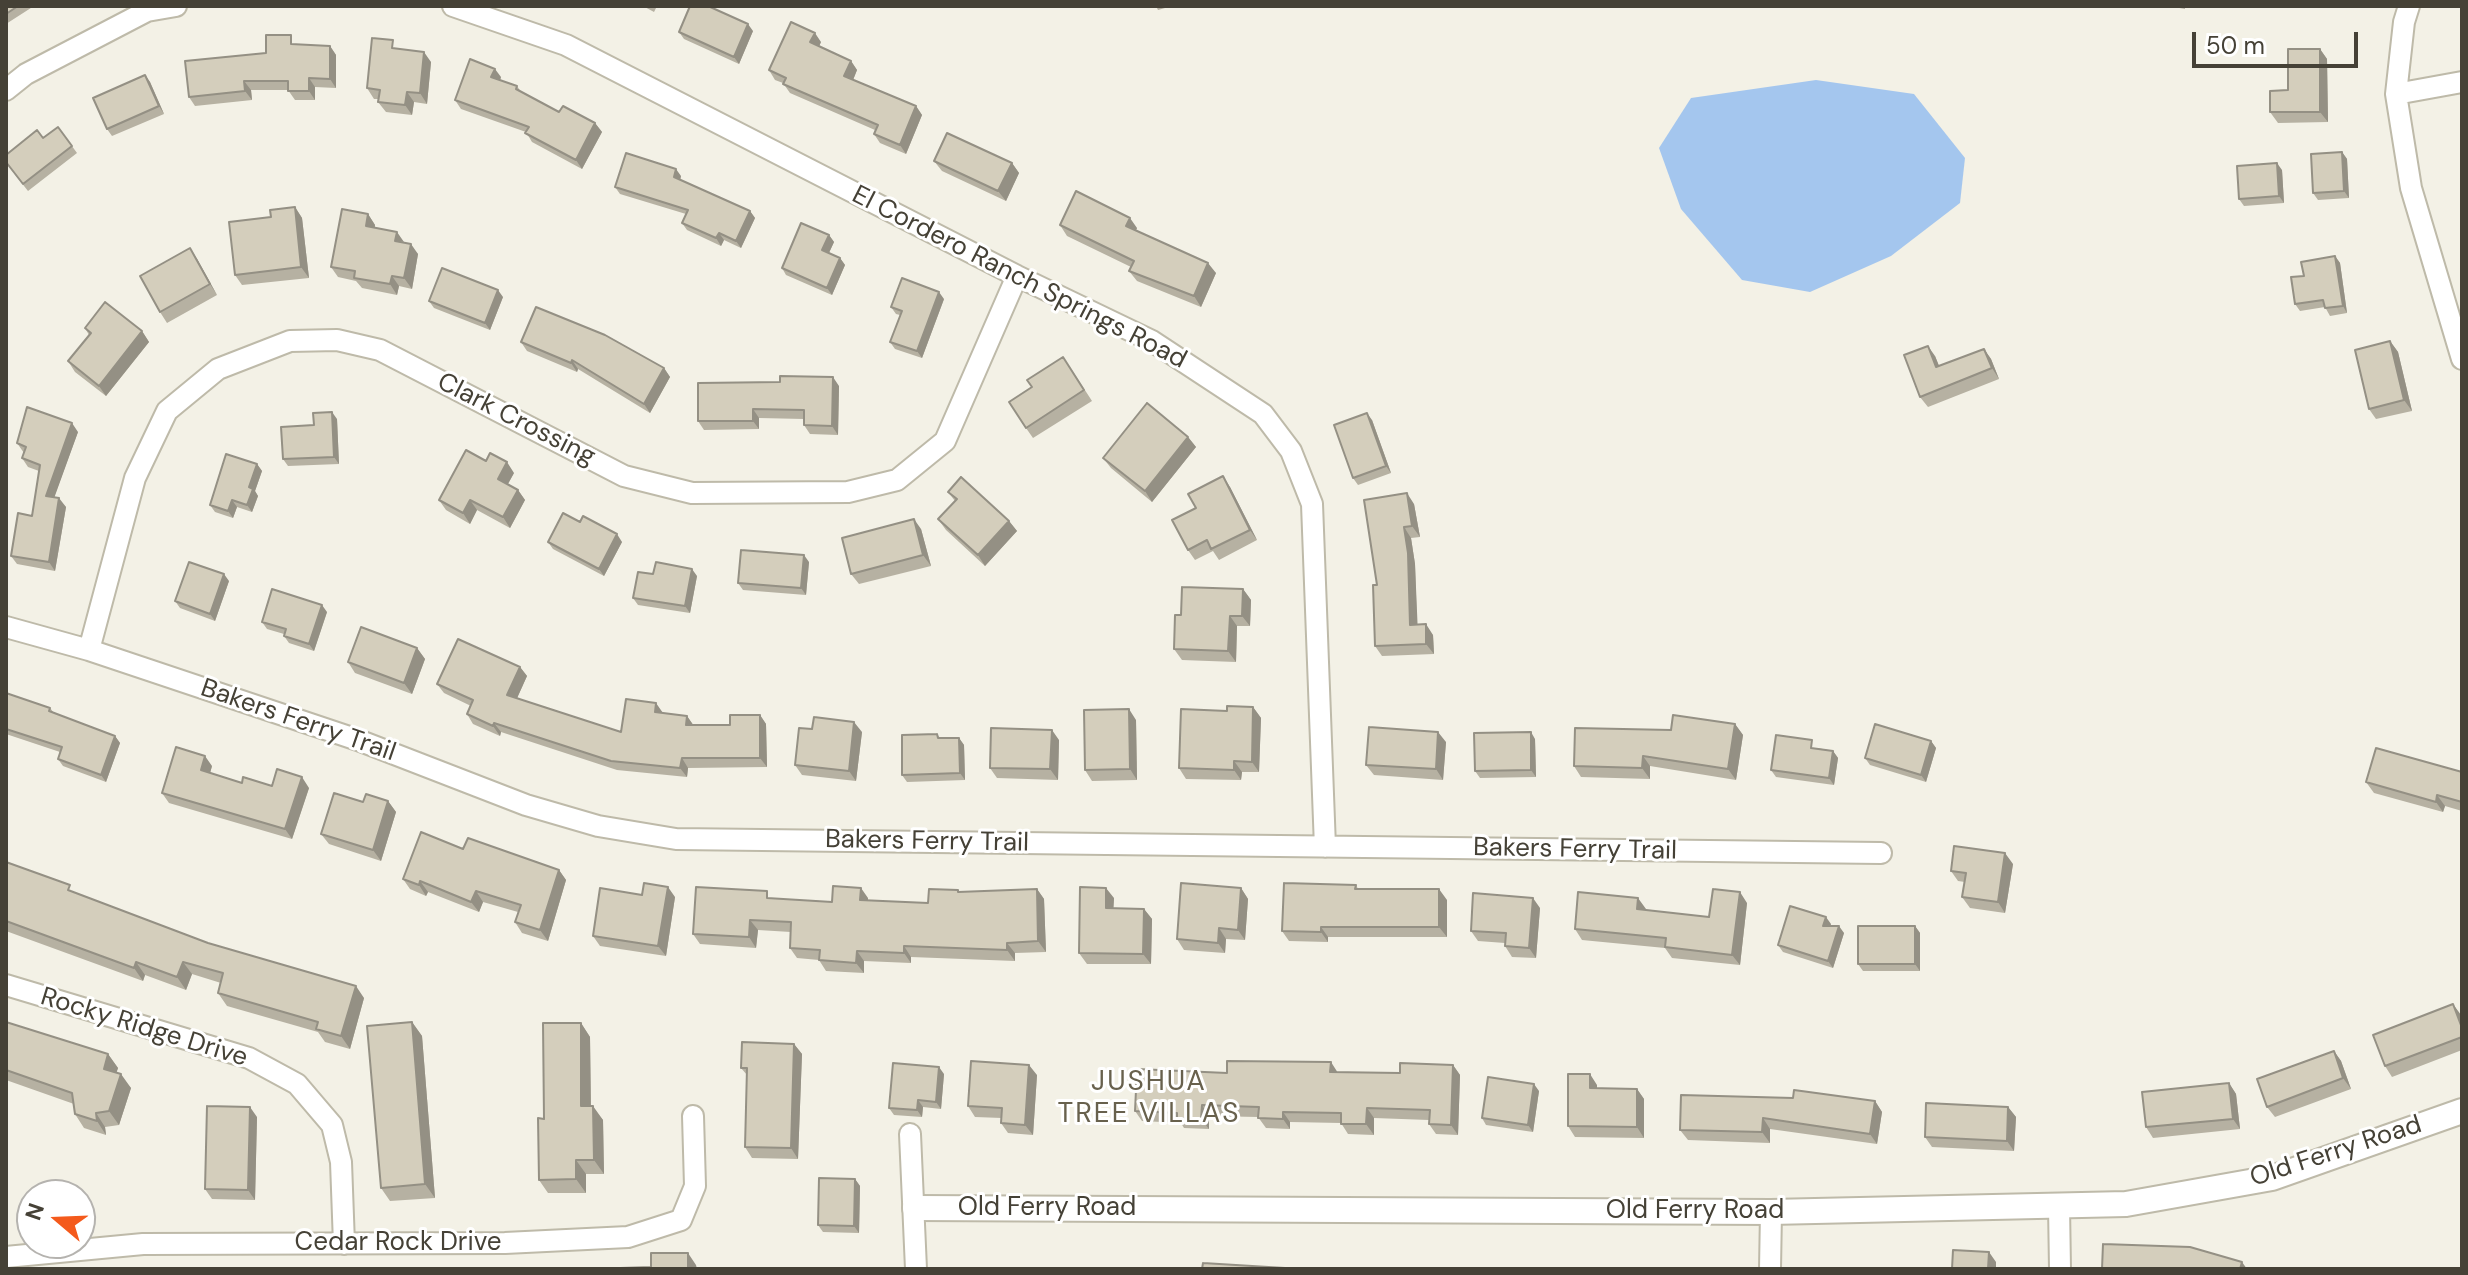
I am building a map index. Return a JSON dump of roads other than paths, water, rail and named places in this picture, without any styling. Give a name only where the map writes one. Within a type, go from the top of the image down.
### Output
[{"type":"street","points":[[6,90],[26,74],[147,11],[176,6]]},
{"type":"street","name":"El Cordero Ranch Springs Road","points":[[453,6],[566,45],[1017,276],[1152,341],[1263,414],[1291,451],[1312,504],[1325,847]]},
{"type":"street","points":[[2409,6],[2404,22],[2396,94],[2411,188],[2462,359]]},
{"type":"street","points":[[2396,94],[2462,82]]},
{"type":"street","name":"Clark Crossing","points":[[89,650],[135,478],[167,411],[218,369],[290,341],[337,340],[380,350],[624,476],[692,493],[848,492],[897,480],[945,441],[1017,276]]},
{"type":"street","name":"Bakers Ferry Trail","points":[[6,627],[89,650],[358,740],[526,805],[598,826],[676,839],[1881,853]]},
{"type":"street","name":"Rocky Ridge Drive","points":[[6,985],[249,1058],[297,1084],[332,1125],[341,1162],[344,1244]]},
{"type":"street","name":"Old Ferry Road","points":[[915,1208],[1771,1212],[2126,1204],[2272,1178],[2462,1111]]},
{"type":"street","name":"Cedar Rock Drive","points":[[6,1257],[143,1244],[505,1243],[628,1237],[681,1220],[695,1186],[693,1116]]},
{"type":"street","points":[[910,1134],[916,1269]]},
{"type":"street","points":[[2059,1206],[2060,1269]]},
{"type":"street","points":[[1770,1269],[1771,1212]]},
{"type":"water","points":[[1816,80],[1914,94],[1965,158],[1960,203],[1891,256],[1810,292],[1742,280],[1681,209],[1659,148],[1691,98]]},
{"type":"district","name":"JUSHUA TREE VILLAS","points":[[1149,1099]]}]
